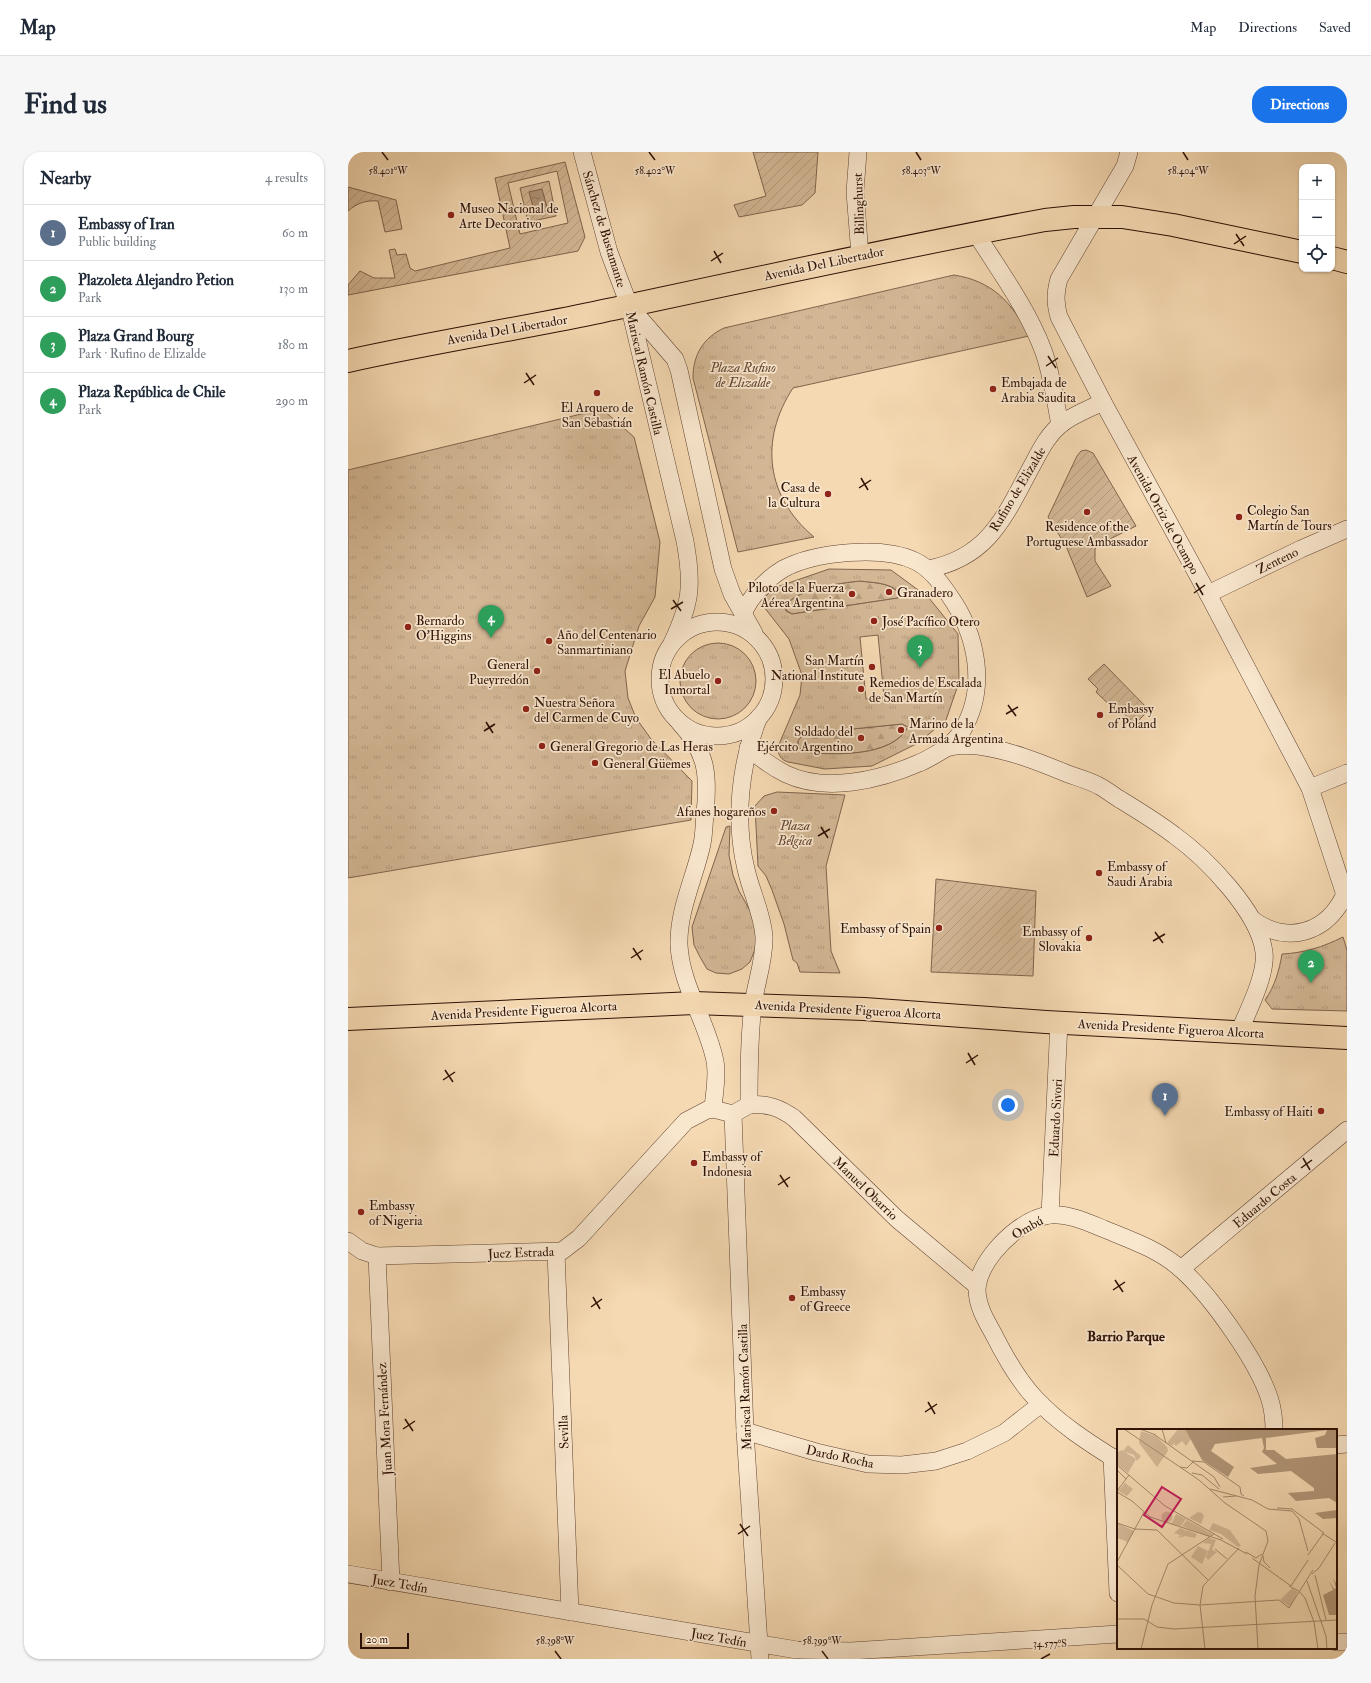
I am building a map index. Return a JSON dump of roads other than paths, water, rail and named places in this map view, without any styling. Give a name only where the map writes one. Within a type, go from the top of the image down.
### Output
[{"type":"main road","name":"Avenida Del Libertador","points":[[348,361],[405,348],[592,313],[975,232],[1045,220],[1074,217],[1122,217],[1173,225],[1299,251]]},
{"type":"main road","points":[[1335,259],[1347,262]]},
{"type":"main road","name":"Avenida Presidente Figueroa Alcorta","points":[[348,1019],[694,1003],[753,1004],[864,1008],[1059,1022],[1347,1038]]},
{"type":"street","name":"Sánchez de Bustamante","points":[[582,152],[609,252],[629,305]]},
{"type":"street","name":"Billinghurst","points":[[858,152],[855,192],[860,256]]},
{"type":"street","name":"Avenida Ortiz de Ocampo","points":[[1129,152],[1125,166],[1059,279],[1055,292],[1056,306],[1062,323],[1103,402],[1208,594],[1310,788],[1346,897]]},
{"type":"street","points":[[975,232],[1023,308],[1044,351],[1051,377],[1060,425]]},
{"type":"street","name":"Mariscal Ramón Castilla","points":[[629,305],[675,359],[679,370],[723,569],[732,594],[754,633]]},
{"type":"street","name":"Mariscal Ramón Castilla","points":[[629,305],[688,557],[690,585],[689,598],[683,618],[672,643]]},
{"type":"street","name":"Rufino de Elizalde","points":[[928,569],[944,566],[959,560],[976,549],[990,536],[1003,517],[1046,440],[1060,425],[1103,402]]},
{"type":"street","name":"Zenteno","points":[[1208,594],[1300,549],[1347,529]]},
{"type":"street","points":[[743,613],[752,596],[769,579],[797,562],[856,553],[889,554],[915,561],[928,569],[944,587],[960,612],[973,641],[978,678],[976,696],[962,731],[948,747],[926,761],[894,774],[862,781],[839,782],[802,779],[787,774],[762,759],[748,748]]},
{"type":"street","points":[[710,622],[733,624],[754,633],[768,654],[774,676],[770,699],[759,717],[748,748],[741,788],[740,834],[745,867],[758,906],[764,936],[753,1004],[749,1046],[749,1105],[734,1114],[728,1114],[713,1109],[716,1076],[715,1062],[711,1045],[694,1003],[679,945],[685,907],[702,843],[707,777],[702,758],[694,741],[664,702],[660,682],[662,663],[672,643],[688,630],[710,622]]},
{"type":"street","points":[[679,722],[699,733],[717,736],[734,733],[743,729],[759,717]]},
{"type":"street","points":[[948,747],[976,746],[996,749],[1034,760],[1100,786],[1176,836],[1210,866],[1253,920],[1262,941],[1264,954],[1263,968],[1239,1032]]},
{"type":"street","points":[[1310,788],[1347,773]]},
{"type":"street","points":[[1253,920],[1272,930],[1283,933],[1305,931],[1326,921],[1346,897]]},
{"type":"street","name":"Eduardo Sivori","points":[[1050,1215],[1059,1022]]},
{"type":"street","name":"Manuel Obarrio","points":[[749,1105],[763,1104],[774,1107],[798,1121],[887,1210],[977,1286]]},
{"type":"street","name":"Juez Estrada","points":[[348,1241],[362,1251],[377,1256],[556,1252],[566,1248],[579,1238],[686,1121],[701,1112],[713,1109]]},
{"type":"street","name":"Mariscal Ramón Castilla","points":[[734,1114],[745,1431],[759,1651]]},
{"type":"street","name":"Eduardo Costa","points":[[1181,1269],[1347,1130]]},
{"type":"street","name":"Ombú","points":[[977,1286],[988,1261],[1008,1237],[1031,1222],[1050,1215],[1063,1216],[1085,1221],[1130,1239],[1158,1253],[1181,1269],[1209,1300],[1253,1362],[1271,1401],[1274,1429]]},
{"type":"street","name":"Sevilla","points":[[556,1252],[570,1612]]},
{"type":"street","name":"Juan Mora Fernández","points":[[377,1256],[391,1582]]},
{"type":"street","points":[[977,1286],[979,1304],[996,1340],[1014,1371],[1028,1390],[1061,1422],[1115,1459],[1117,1548]]},
{"type":"street","name":"Dardo Rocha","points":[[745,1431],[816,1452],[868,1464],[902,1465],[936,1461],[967,1451],[1004,1433],[1041,1404]]},
{"type":"street","points":[[1337,1445],[1347,1444]]},
{"type":"street","name":"Juez Tedín","points":[[348,1574],[570,1612],[759,1651],[851,1651],[1117,1634]]},
{"type":"water","points":[[542,189],[548,211],[535,214],[529,192]]},
{"type":"place","name":"Museo Nacional de Arte Decorativo","points":[[451,215]]},
{"type":"place","name":"Embajada de Arabia Saudita","points":[[993,389]]},
{"type":"place","name":"El Arquero de San Sebastián","points":[[597,393]]},
{"type":"place","name":"Casa de la Cultura","points":[[828,494]]},
{"type":"place","name":"Residence of the Portuguese Ambassador","points":[[1087,512]]},
{"type":"place","name":"Colegio San Martín de Tours","points":[[1239,517]]},
{"type":"place","name":"Granadero","points":[[889,592]]},
{"type":"place","name":"Piloto de la Fuerza Aérea Argentina","points":[[852,594]]},
{"type":"place","name":"José Pacífico Otero","points":[[874,621]]},
{"type":"place","name":"Bernardo O'Higgins","points":[[408,627]]},
{"type":"place","name":"Plaza República de Chile","points":[[491,638]]},
{"type":"place","name":"Año del Centenario Sanmartiniano","points":[[549,641]]},
{"type":"place","name":"San Martín National Institute","points":[[872,667]]},
{"type":"place","name":"Plaza Grand Bourg","points":[[920,668]]},
{"type":"place","name":"General Pueyrredón","points":[[537,671]]},
{"type":"place","name":"El Abuelo Inmortal","points":[[718,681]]},
{"type":"place","name":"Remedios de Escalada de San Martín","points":[[861,689]]},
{"type":"place","name":"Nuestra Señora del Carmen de Cuyo","points":[[526,709]]},
{"type":"place","name":"Embassy of Poland","points":[[1100,715]]},
{"type":"place","name":"Marino de la Armada Argentina","points":[[901,730]]},
{"type":"place","name":"Soldado del Ejército Argentino","points":[[861,738]]},
{"type":"place","name":"General Gregorio de Las Heras","points":[[542,746]]},
{"type":"place","name":"General Güemes","points":[[595,763]]},
{"type":"place","name":"Afanes hogareños","points":[[774,811]]},
{"type":"place","name":"Embassy of Saudi Arabia","points":[[1099,873]]},
{"type":"place","name":"Embassy of Spain","points":[[939,928]]},
{"type":"place","name":"Embassy of Slovakia","points":[[1089,938]]},
{"type":"place","name":"Plazoleta Alejandro Petion","points":[[1311,983]]},
{"type":"place","name":"Embassy of Haiti","points":[[1321,1111]]},
{"type":"place","name":"Embassy of Iran","points":[[1165,1116]]},
{"type":"place","name":"Embassy of Indonesia","points":[[694,1163]]},
{"type":"place","name":"Embassy of Nigeria","points":[[361,1212]]},
{"type":"place","name":"Embassy of Greece","points":[[792,1298]]},
{"type":"district","name":"Barrio Parque","points":[[1126,1336]]},
{"type":"park label","name":"Plaza Rufino de Elizalde","points":[[743,374]]},
{"type":"park label","name":"Plaza Bélgica","points":[[795,832]]}]
